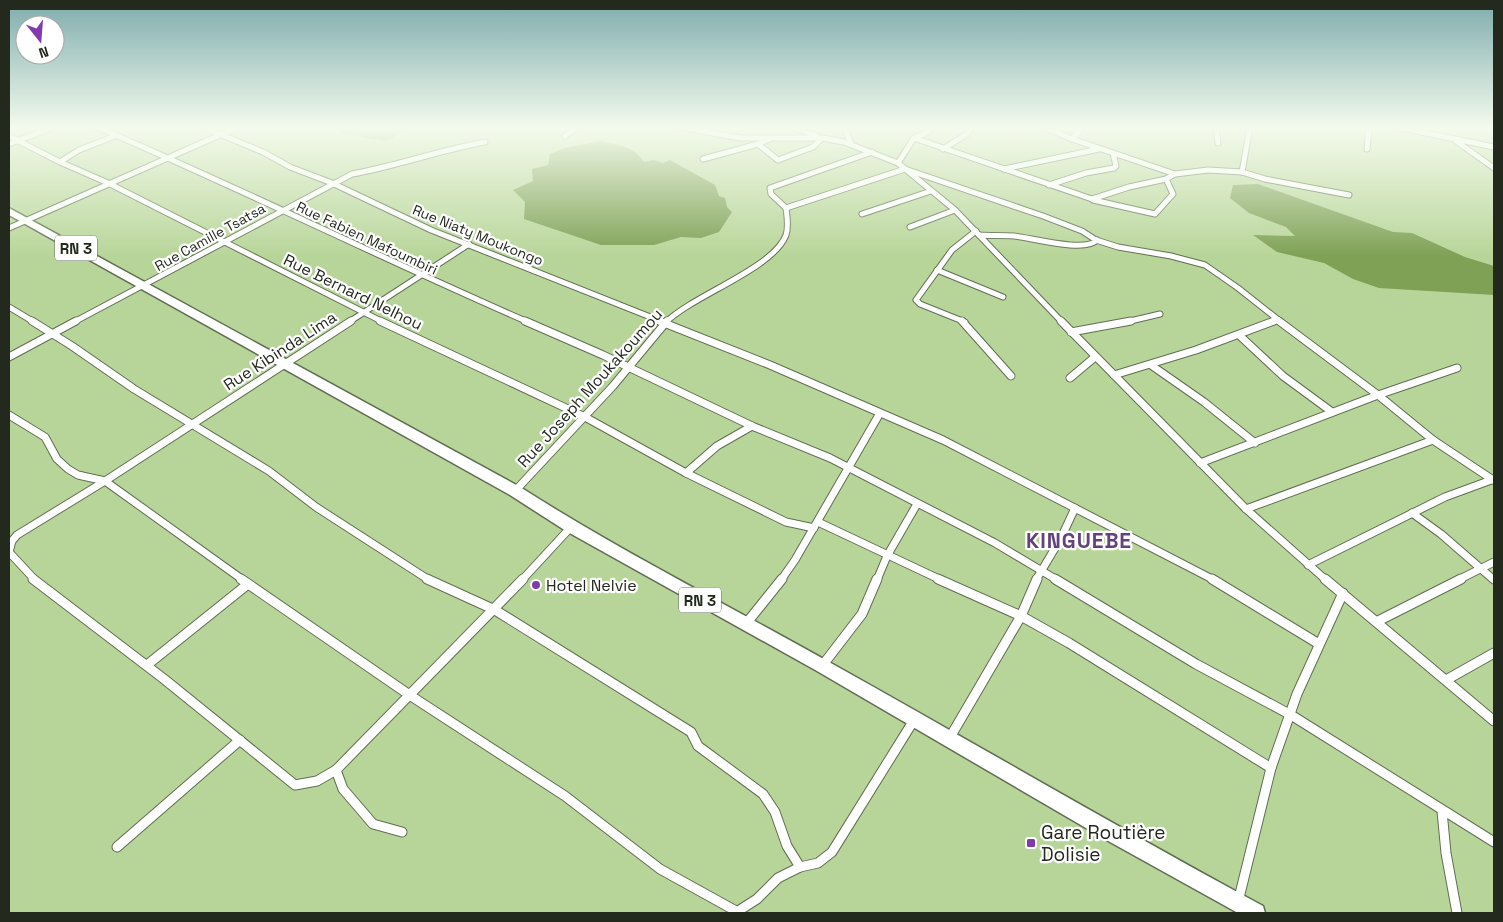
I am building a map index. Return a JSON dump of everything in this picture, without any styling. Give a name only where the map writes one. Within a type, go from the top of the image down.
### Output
[{"type":"highway","name":"RN 3","points":[[9,211],[515,491],[571,527],[822,666],[1116,836],[1256,913]]},
{"type":"street","name":"Rue Bernard Nelhou","points":[[78,170],[363,314],[585,417],[686,472],[786,522],[816,525],[1021,616],[1068,642],[1270,768]]},
{"type":"street","points":[[9,228],[139,170]]},
{"type":"street","name":"Rue Fabien Mafoumbiri","points":[[194,170],[422,276],[603,355],[752,426],[812,450],[995,543],[1040,572],[1196,664],[1291,715],[1494,842]]},
{"type":"street","name":"Rue Niaty Moukongo","points":[[298,170],[332,183],[431,230],[770,365],[943,440],[1198,570],[1319,644]]},
{"type":"street","name":"Rue Camille Tsatsa","points":[[9,357],[144,286],[332,183],[352,174],[375,170]]},
{"type":"street","points":[[821,170],[770,188],[771,194],[786,208],[902,170]]},
{"type":"street","points":[[906,170],[978,233],[1095,357],[1246,509],[1308,565],[1378,621],[1494,721]]},
{"type":"street","points":[[908,170],[1043,216],[1082,231],[1096,240],[1129,250],[1171,256],[1205,266],[1238,288],[1276,320],[1378,395],[1433,440],[1494,479]]},
{"type":"street","points":[[1006,170],[1092,199],[1131,210],[1155,214],[1173,194],[1166,179]]},
{"type":"street","points":[[1048,185],[1086,173],[1103,170]]},
{"type":"street","points":[[1163,170],[1175,174]]},
{"type":"street","points":[[1092,199],[1128,187],[1166,179],[1175,174],[1208,170]]},
{"type":"street","points":[[1208,170],[1242,172],[1265,179],[1349,195]]},
{"type":"street","points":[[862,214],[931,191]]},
{"type":"street","name":"Rue Joseph Moukakoumou","points":[[515,491],[585,417],[628,368],[663,323],[695,299],[772,254],[785,238],[788,231],[786,208]]},
{"type":"street","points":[[910,227],[954,210]]},
{"type":"street","points":[[1010,376],[965,322],[916,300],[952,250],[978,233],[1014,236],[1061,244],[1089,244],[1098,241],[1096,240]]},
{"type":"street","name":"Rue Kibinda Lima","points":[[147,665],[54,595],[17,564],[9,552],[12,540],[192,426],[469,244]]},
{"type":"street","points":[[938,270],[1003,297]]},
{"type":"street","points":[[9,307],[192,426],[269,471],[316,507],[432,582],[494,610],[691,732],[698,746],[763,794],[775,812],[787,846],[800,867]]},
{"type":"street","points":[[1071,332],[1160,314]]},
{"type":"street","points":[[1114,375],[1151,365],[1239,335],[1276,320]]},
{"type":"street","points":[[1239,335],[1283,378],[1304,395],[1332,412]]},
{"type":"street","points":[[1070,378],[1095,357]]},
{"type":"street","points":[[1151,365],[1204,402],[1255,443]]},
{"type":"street","points":[[1200,463],[1332,412],[1457,368]]},
{"type":"street","points":[[745,625],[773,592],[816,525],[880,413]]},
{"type":"street","points":[[9,415],[45,437],[56,459],[68,469],[78,475],[106,481],[248,584],[411,696],[565,796],[610,828],[660,869],[735,912],[757,899],[778,878],[800,867],[819,864],[826,859],[914,720]]},
{"type":"street","points":[[686,472],[704,456],[739,432],[752,426]]},
{"type":"street","points":[[1246,509],[1433,440]]},
{"type":"street","points":[[1308,565],[1445,497],[1494,479]]},
{"type":"street","points":[[822,666],[862,614],[887,556],[917,504]]},
{"type":"street","points":[[949,739],[1021,616],[1040,572],[1061,538],[1075,508]]},
{"type":"street","points":[[1412,513],[1441,534],[1494,580]]},
{"type":"street","points":[[248,584],[147,665],[295,785],[306,785],[319,781],[336,770],[411,696],[571,527]]},
{"type":"street","points":[[1378,621],[1494,562]]},
{"type":"street","points":[[1238,902],[1270,768],[1291,715],[1297,694],[1343,593]]},
{"type":"street","points":[[1446,680],[1494,653]]},
{"type":"street","points":[[117,847],[240,740]]},
{"type":"street","points":[[336,770],[343,789],[373,824],[402,832]]},
{"type":"street","points":[[1442,811],[1446,853],[1457,913]]},
{"type":"shaded area","points":[[9,170],[1494,170],[1494,913],[9,913]]},
{"type":"shaded area","points":[[532,170],[688,170],[715,185],[719,196],[725,198],[727,207],[732,212],[719,232],[701,238],[681,237],[654,245],[601,245],[524,219],[525,202],[513,190],[533,181]]},
{"type":"shaded area","points":[[1258,184],[1393,232],[1412,233],[1465,257],[1494,266],[1494,295],[1379,288],[1353,279],[1324,263],[1277,252],[1253,235],[1295,236],[1286,227],[1249,213],[1230,198],[1233,185]]},
{"type":"place","name":"Hotel Nelvie","points":[[536,585]]},
{"type":"place","name":"Gare Routière Dolisie","points":[[1031,843]]},
{"type":"district","name":"KINGUEBE","points":[[1079,540]]}]
